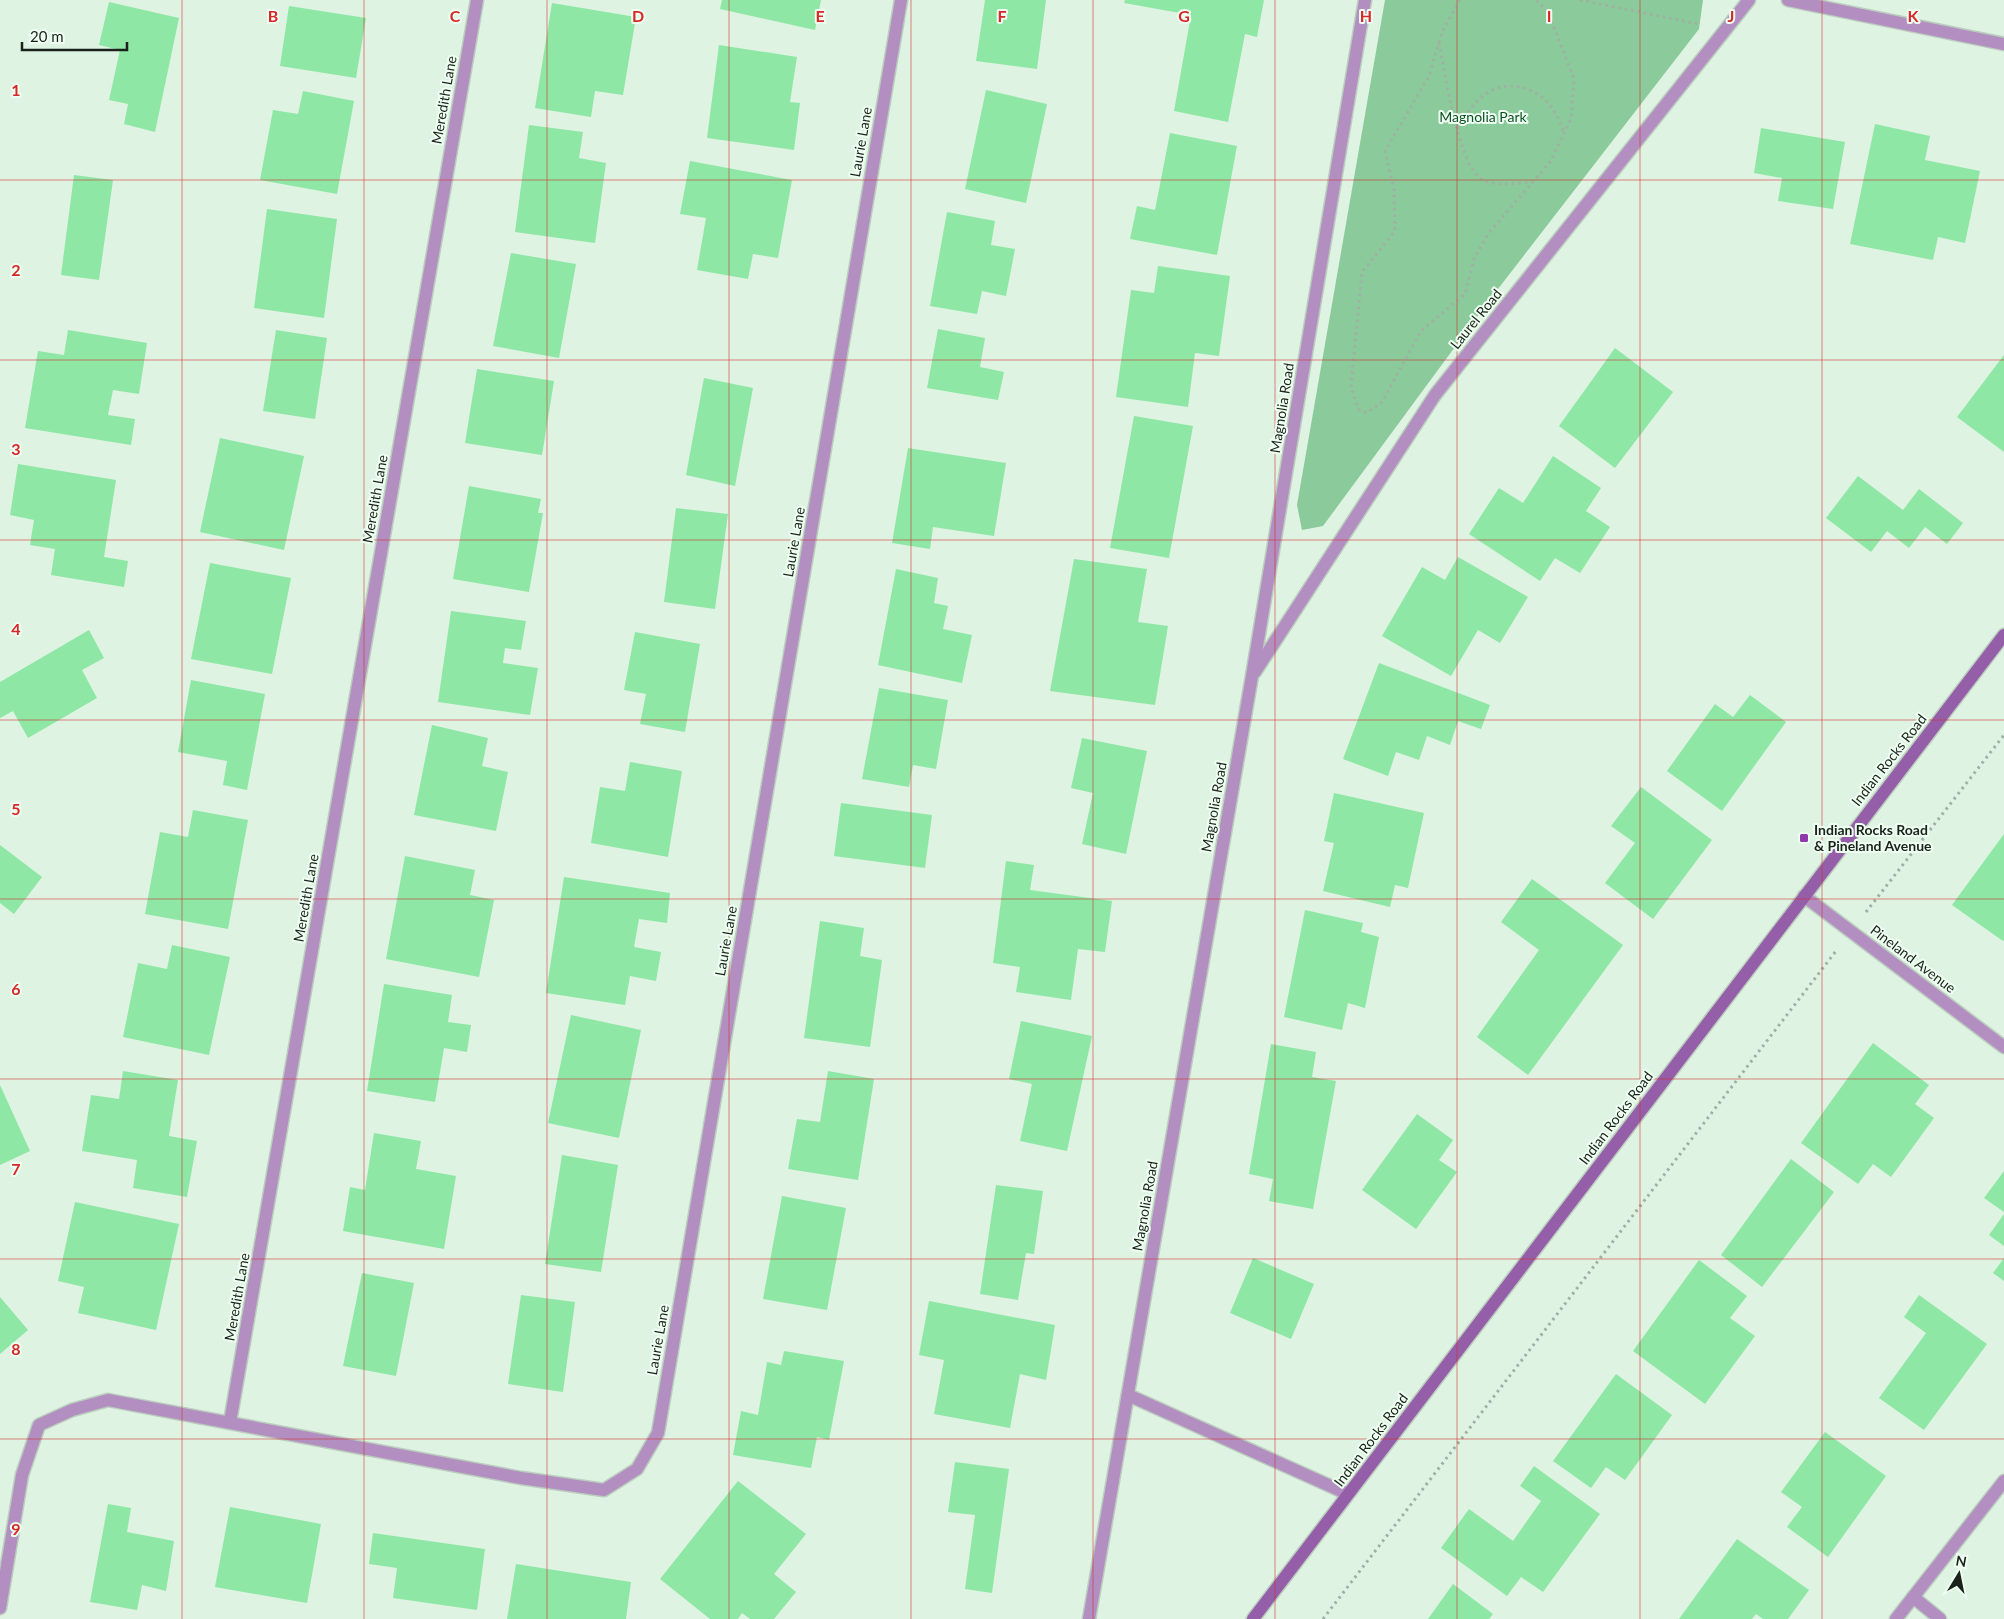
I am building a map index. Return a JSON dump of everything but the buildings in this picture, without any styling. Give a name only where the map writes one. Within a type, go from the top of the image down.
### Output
[{"type":"street","name":"Meredith Lane","points":[[230,1422],[477,0]]},
{"type":"street","name":"Laurie Lane","points":[[230,1422],[512,1477],[604,1490],[636,1469],[658,1432],[901,0]]},
{"type":"street","name":"Magnolia Road","points":[[1089,1619],[1252,676],[1365,0]]},
{"type":"street","name":"Laurel Road","points":[[1252,676],[1435,395],[1749,0]]},
{"type":"street","points":[[1788,0],[1827,4],[2004,44]]},
{"type":"street","name":"Indian Rocks Road","points":[[1253,1619],[2004,635]]},
{"type":"street","name":"Pineland Avenue","points":[[1804,896],[2004,1047]]},
{"type":"street","points":[[1128,1395],[1348,1494]]},
{"type":"street","points":[[0,1608],[22,1475],[39,1425],[72,1410],[108,1400],[230,1422]]},
{"type":"street","points":[[1896,1619],[2004,1481]]},
{"type":"street","points":[[1914,1597],[1940,1619]]},
{"type":"path","points":[[1460,0],[1439,42],[1429,76],[1385,151],[1394,190],[1395,231],[1362,272],[1351,387],[1358,409],[1367,413],[1382,402],[1421,331],[1465,294],[1474,260],[1488,234],[1550,162],[1571,119],[1574,79],[1548,12],[1536,0]]},
{"type":"path","points":[[1580,0],[1670,20],[1726,29]]},
{"type":"path","points":[[1439,42],[1462,152],[1480,178],[1496,184],[1533,182]]},
{"type":"path","points":[[1458,130],[1466,114],[1481,96],[1496,88],[1511,86],[1528,89],[1543,98],[1554,111],[1564,132]]},
{"type":"path","points":[[1866,912],[2004,735]]},
{"type":"path","points":[[1323,1619],[1841,944]]},
{"type":"green space","name":"Magnolia Park","points":[[1385,0],[1703,0],[1699,29],[1491,298],[1323,526],[1302,530],[1297,505]]},
{"type":"place","name":"Indian Rocks Road & Pineland Avenue","points":[[1804,838]]}]
